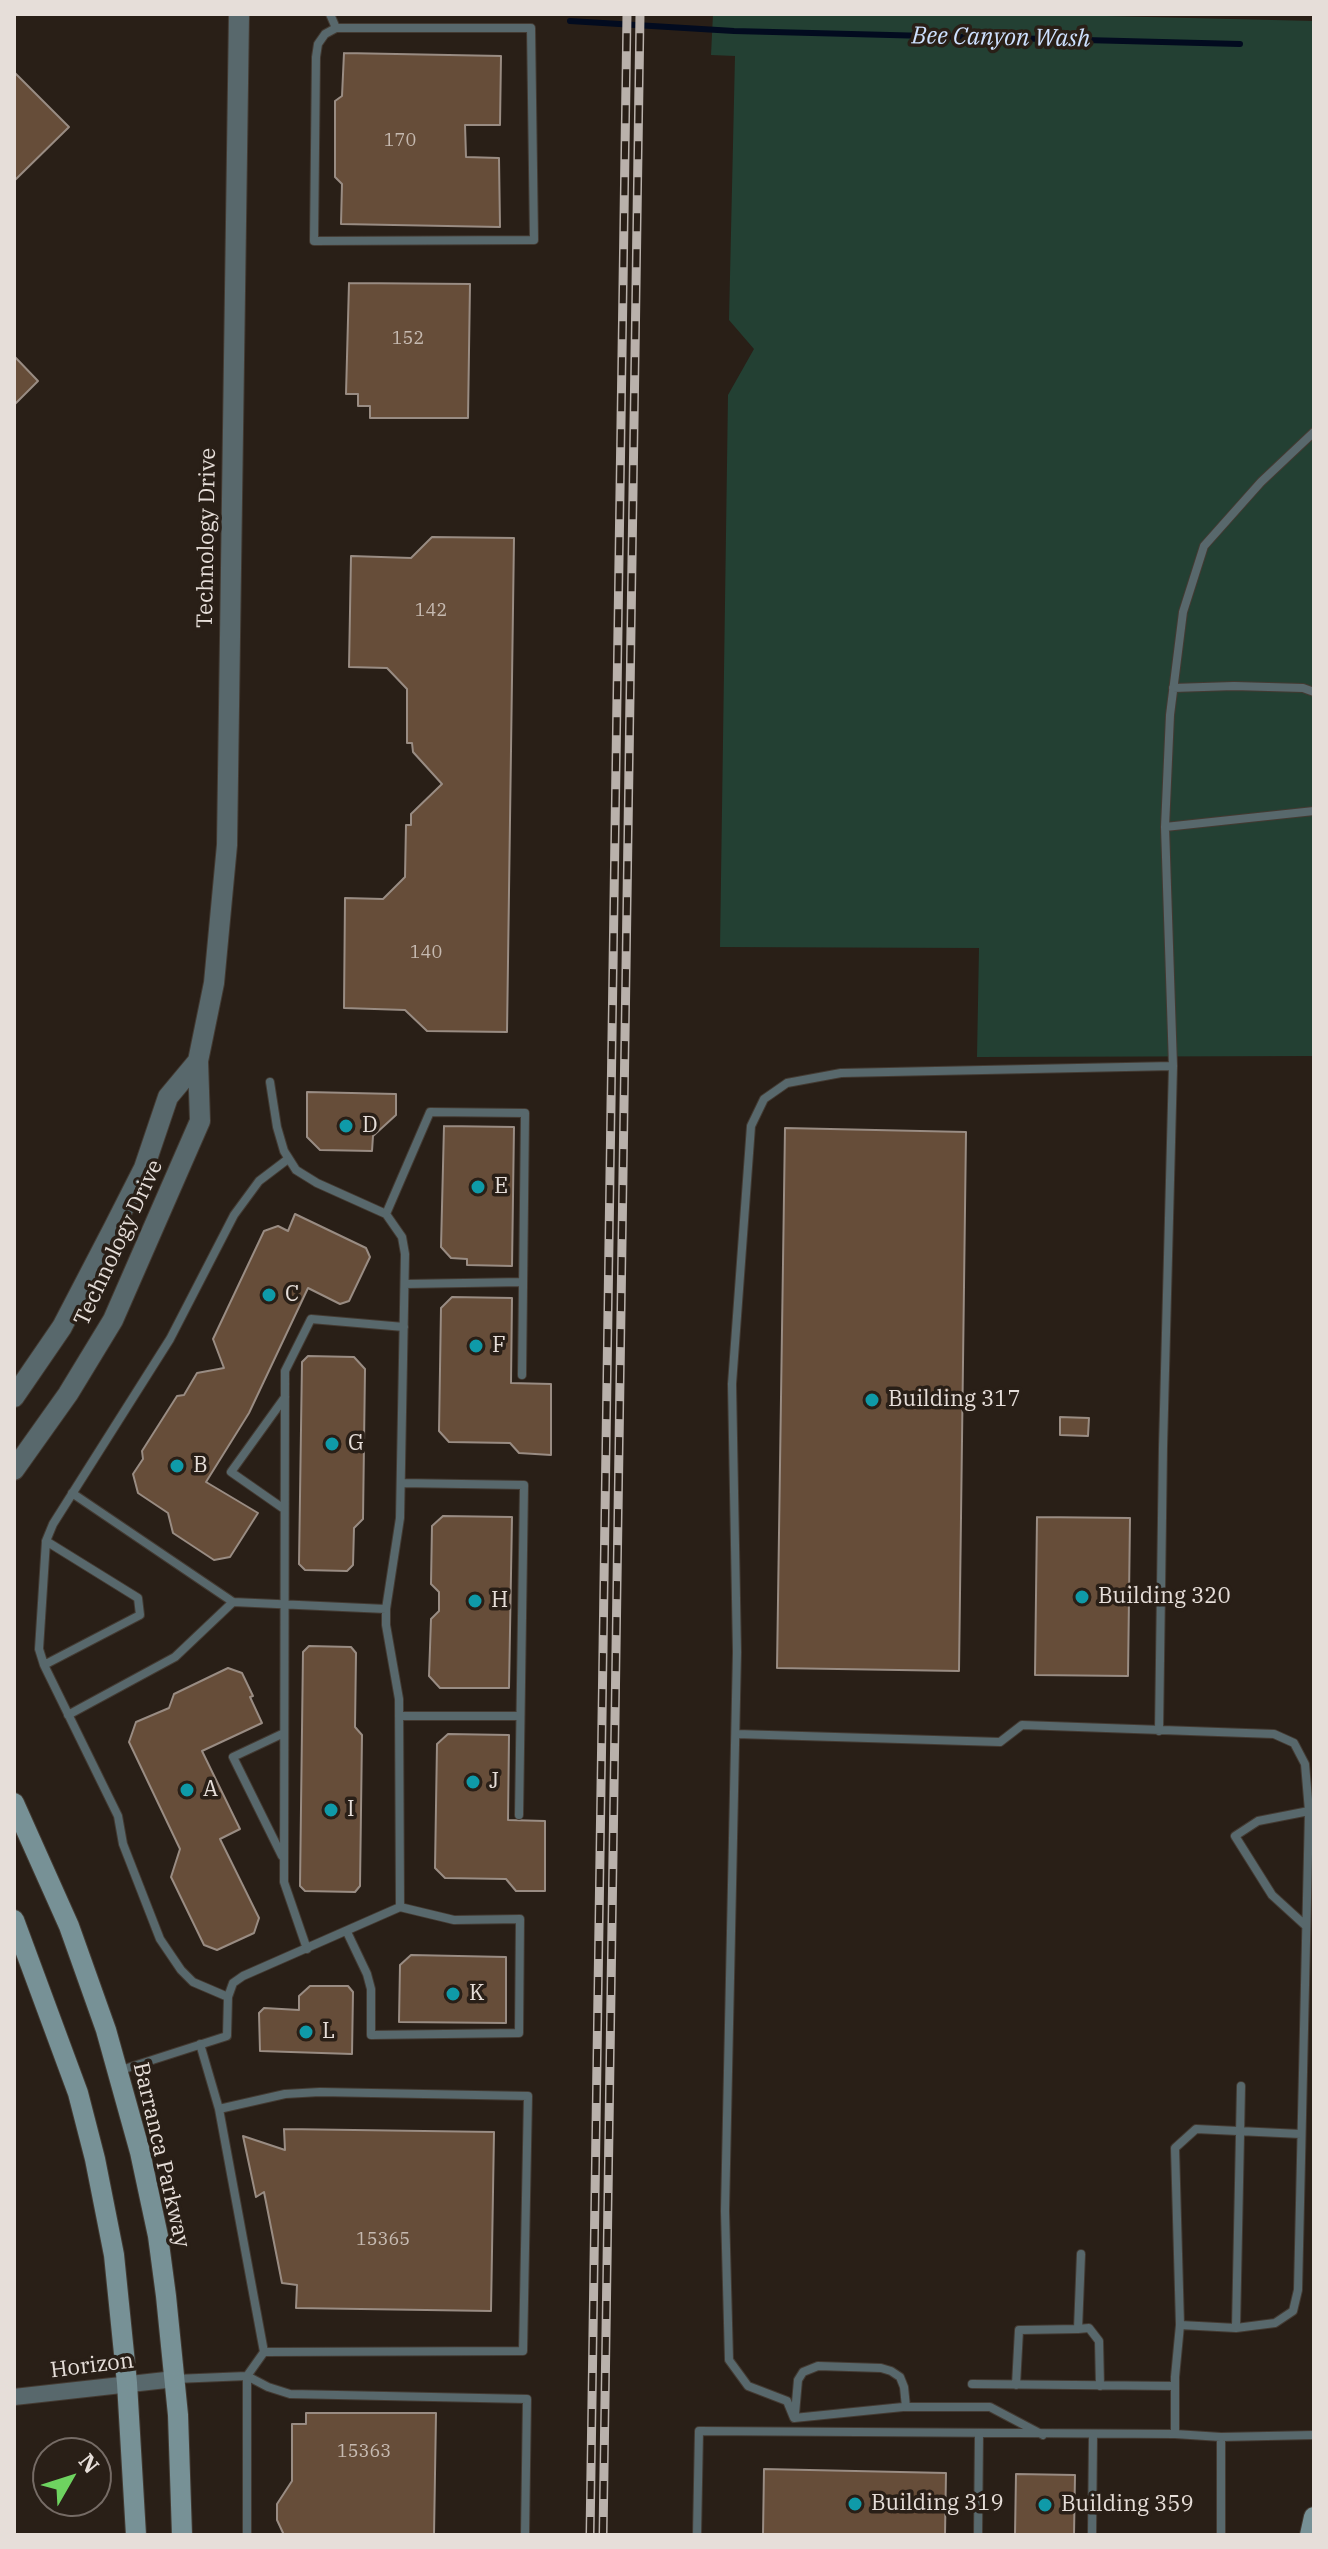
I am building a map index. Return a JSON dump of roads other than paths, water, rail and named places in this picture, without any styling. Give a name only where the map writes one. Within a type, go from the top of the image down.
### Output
[{"type":"main road","name":"Barranca Parkway","points":[[14,1803],[69,1926],[106,2030],[140,2152],[158,2236],[175,2379],[182,2535]]},
{"type":"main road","points":[[14,1920],[78,2093],[95,2159],[114,2255],[127,2383],[136,2535]]},
{"type":"main road","points":[[1310,2535],[1314,2517]]},
{"type":"street","name":"Technology Drive","points":[[14,1470],[68,1394],[113,1320],[200,1121],[198,1061],[214,983],[227,845],[239,14]]},
{"type":"street","name":"Technology Drive","points":[[14,1397],[62,1327],[114,1227],[144,1168],[168,1097],[198,1061]]},
{"type":"street","name":"Horizon","points":[[14,2397],[175,2379]]},
{"type":"lane","points":[[330,14],[336,28]]},
{"type":"lane","points":[[336,28],[531,28],[534,240],[314,241],[316,57],[318,44],[325,34],[336,28]]},
{"type":"lane","points":[[1159,1731],[1173,1066],[1165,827],[1173,688],[1183,612],[1204,546],[1261,482],[1314,432]]},
{"type":"lane","points":[[1173,688],[1234,686],[1303,688],[1314,692]]},
{"type":"lane","points":[[1165,827],[1314,811]]},
{"type":"lane","points":[[794,2418],[787,2401],[748,2386],[729,2360],[725,2211],[737,1652],[732,1384],[751,1126],[764,1099],[787,1083],[841,1073],[1173,1066]]},
{"type":"lane","points":[[270,1082],[277,1127],[288,1159],[296,1170],[317,1183],[386,1214],[402,1237],[405,1254],[400,1518],[386,1609],[399,1716],[400,1907]]},
{"type":"lane","points":[[386,1214],[430,1112],[525,1113],[522,1375]]},
{"type":"lane","points":[[228,1997],[193,1982],[160,1939],[123,1844],[118,1816],[44,1665],[39,1649],[46,1541],[72,1493],[170,1339],[221,1237],[246,1196],[269,1171],[288,1159]]},
{"type":"lane","points":[[405,1284],[523,1282]]},
{"type":"lane","points":[[307,1949],[284,1882],[285,1371],[311,1319],[404,1327]]},
{"type":"lane","points":[[284,1509],[231,1472],[285,1397]]},
{"type":"lane","points":[[401,1483],[524,1485],[519,1815]]},
{"type":"lane","points":[[72,1493],[233,1602],[386,1609]]},
{"type":"lane","points":[[44,1665],[140,1615],[138,1598],[46,1541]]},
{"type":"lane","points":[[68,1715],[175,1657],[233,1602]]},
{"type":"lane","points":[[399,1716],[520,1716]]},
{"type":"lane","points":[[736,1734],[1000,1742],[1022,1725],[1274,1734],[1294,1743],[1305,1764],[1312,1811],[1306,1926],[1309,2002],[1301,2134],[1298,2290],[1293,2311],[1275,2323],[1236,2328],[1180,2325]]},
{"type":"lane","points":[[284,1733],[233,1757],[284,1860]]},
{"type":"lane","points":[[1306,1926],[1272,1895],[1235,1836],[1258,1821],[1312,1811]]},
{"type":"lane","points":[[118,2071],[227,2036],[228,1997],[233,1983],[400,1907],[454,1920],[520,1919],[519,2033],[371,2035],[371,1989],[347,1932]]},
{"type":"lane","points":[[200,2044],[219,2109],[264,2352],[247,2376],[247,2535]]},
{"type":"lane","points":[[1236,2328],[1241,2086]]},
{"type":"lane","points":[[219,2109],[285,2094],[320,2092],[528,2096],[523,2351],[264,2352]]},
{"type":"lane","points":[[1175,2434],[1180,2325],[1175,2148],[1196,2129],[1301,2134]]},
{"type":"lane","points":[[1078,2329],[1081,2254]]},
{"type":"lane","points":[[1016,2385],[1019,2330],[1089,2328],[1099,2341],[1100,2386]]},
{"type":"lane","points":[[794,2418],[798,2380],[803,2372],[818,2366],[891,2371],[900,2377],[906,2407]]},
{"type":"lane","points":[[175,2379],[247,2376],[290,2394],[527,2399],[525,2535]]},
{"type":"lane","points":[[972,2384],[1175,2386]]},
{"type":"lane","points":[[794,2418],[906,2407],[990,2407],[1043,2435]]},
{"type":"lane","points":[[697,2535],[699,2431],[1175,2434],[1221,2437],[1314,2435]]},
{"type":"lane","points":[[978,2535],[979,2434]]},
{"type":"lane","points":[[1092,2535],[1093,2435]]},
{"type":"lane","points":[[1221,2437],[1221,2535]]},
{"type":"waterway","name":"Bee Canyon Wash","points":[[570,21],[734,31],[1240,44]]},
{"type":"railway","points":[[590,2535],[627,14]]},
{"type":"railway","points":[[603,2535],[640,14]]},
{"type":"place","name":"D","points":[[346,1126]]},
{"type":"place","name":"E","points":[[478,1187]]},
{"type":"place","name":"C","points":[[269,1295]]},
{"type":"place","name":"F","points":[[476,1346]]},
{"type":"place","name":"Building 317","points":[[872,1400]]},
{"type":"place","name":"G","points":[[332,1444]]},
{"type":"place","name":"B","points":[[177,1466]]},
{"type":"place","name":"Building 320","points":[[1082,1597]]},
{"type":"place","name":"H","points":[[475,1601]]},
{"type":"place","name":"J","points":[[473,1782]]},
{"type":"place","name":"A","points":[[187,1790]]},
{"type":"place","name":"I","points":[[331,1810]]},
{"type":"place","name":"K","points":[[453,1994]]},
{"type":"place","name":"L","points":[[306,2032]]},
{"type":"place","name":"Building 319","points":[[855,2504]]},
{"type":"place","name":"Building 359","points":[[1045,2505]]}]
